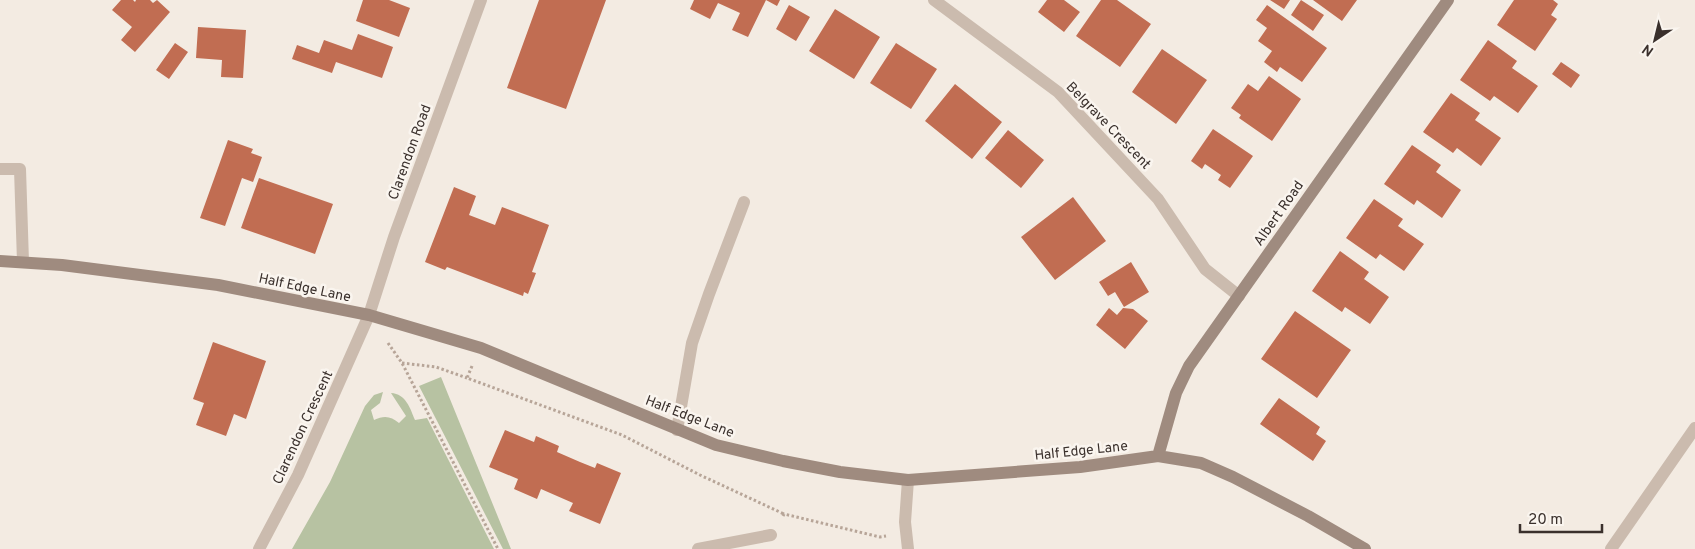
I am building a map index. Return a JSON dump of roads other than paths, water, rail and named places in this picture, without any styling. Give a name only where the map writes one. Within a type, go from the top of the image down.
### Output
[{"type":"main road","name":"Albert Road","points":[[1158,456],[1176,393],[1189,366],[1448,0]]},
{"type":"main road","name":"Half Edge Lane","points":[[0,261],[62,264],[218,284],[369,316],[481,348],[677,430],[716,444],[783,461],[840,472],[908,480],[1080,467],[1158,456],[1201,463],[1233,477],[1308,516],[1365,549]]},
{"type":"street","name":"Clarendon Road","points":[[369,316],[394,237],[481,0]]},
{"type":"street","name":"Belgrave Crescent","points":[[934,0],[1058,92],[1158,198],[1205,268],[1239,296]]},
{"type":"street","points":[[0,169],[20,169],[23,262]]},
{"type":"street","points":[[677,430],[692,343],[744,202]]},
{"type":"street","name":"Clarendon Crescent","points":[[259,549],[298,475],[369,316]]},
{"type":"street","points":[[1611,549],[1695,428]]},
{"type":"street","points":[[908,480],[905,522],[908,549]]},
{"type":"street","points":[[698,549],[771,535]]}]
